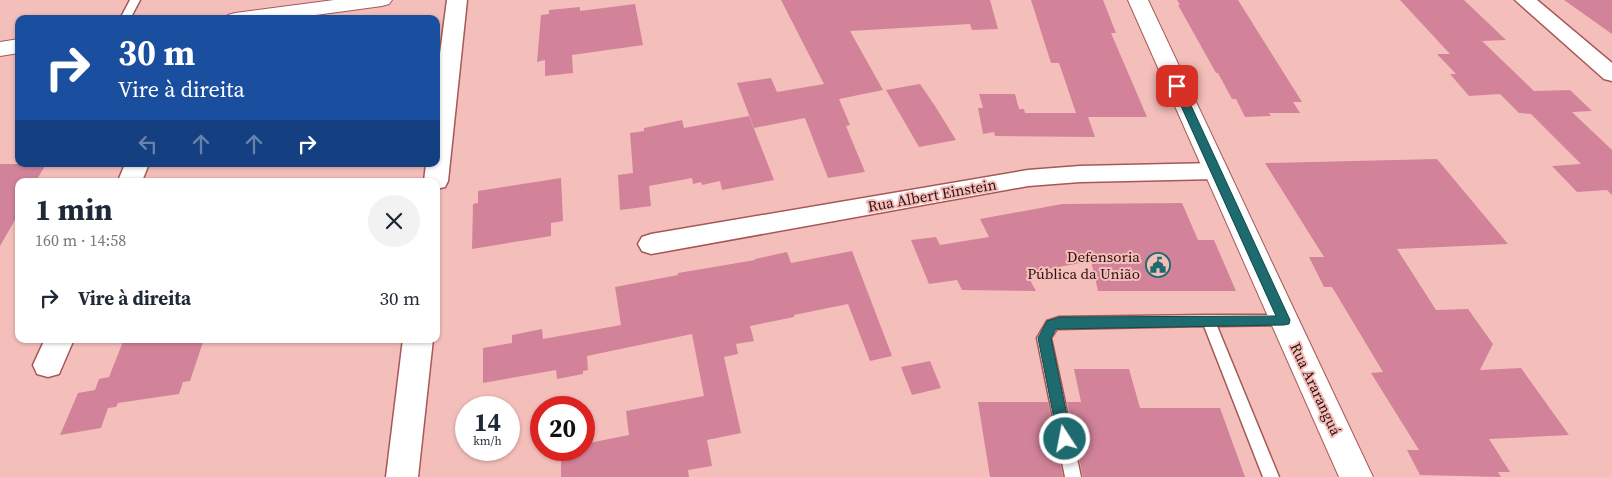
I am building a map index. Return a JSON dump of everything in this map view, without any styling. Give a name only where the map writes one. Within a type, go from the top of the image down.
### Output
[{"type":"street","points":[[266,15],[382,0]]},
{"type":"street","points":[[440,147],[457,0]]},
{"type":"street","name":"Rua Araranguá","points":[[1138,0],[1356,477]]},
{"type":"street","points":[[1525,0],[1612,74]]},
{"type":"street","points":[[0,48],[15,46]]},
{"type":"street","name":"Rua Albert Einstein","points":[[651,244],[1028,178],[1080,174],[1216,171]]},
{"type":"street","points":[[48,365],[57,343]]},
{"type":"street","points":[[402,477],[418,343]]},
{"type":"lane","points":[[127,15],[135,0]]},
{"type":"lane","points":[[1208,320],[1271,477]]},
{"type":"lane","points":[[1073,477],[1044,338],[1052,325],[1060,322],[1284,320]]},
{"type":"building","points":[[781,0],[990,0],[998,29],[972,30],[970,24],[850,31],[883,90],[839,99],[850,125],[846,126],[865,172],[828,178],[805,118],[754,128],[737,83],[771,78],[777,92],[824,84]]},
{"type":"building","points":[[1031,0],[1103,0],[1116,33],[1111,33],[1147,117],[1088,117],[1095,137],[995,136],[994,132],[983,134],[978,108],[983,108],[979,94],[1015,94],[1019,109],[1024,109],[1025,113],[1076,113],[1059,63],[1051,63]]},
{"type":"building","points":[[1177,0],[1238,0],[1302,102],[1293,102],[1300,113],[1269,113],[1271,116],[1245,117],[1236,99],[1232,99],[1218,73],[1216,73]]},
{"type":"building","points":[[1400,0],[1464,0],[1506,40],[1482,41],[1534,91],[1570,90],[1592,111],[1572,112],[1612,150],[1612,195],[1607,190],[1577,192],[1552,166],[1581,164],[1531,114],[1519,113],[1500,94],[1469,96],[1450,74],[1456,74],[1437,54],[1450,54]]},
{"type":"building","points":[[1564,0],[1612,0],[1612,34]]},
{"type":"building","points":[[635,4],[643,45],[572,55],[573,73],[545,76],[545,60],[537,62],[541,15],[549,14],[549,10],[580,7],[580,11]]},
{"type":"building","points":[[920,84],[956,140],[919,147],[886,90]]},
{"type":"building","points":[[749,116],[774,180],[722,190],[720,181],[702,185],[701,182],[693,184],[692,178],[649,186],[651,206],[620,210],[618,175],[633,173],[630,133],[682,120],[684,128]]},
{"type":"building","points":[[1437,159],[1508,244],[1397,249],[1436,310],[1468,309],[1493,344],[1480,370],[1521,368],[1569,435],[1489,439],[1510,472],[1498,472],[1501,477],[1420,475],[1407,450],[1419,450],[1371,373],[1383,372],[1332,287],[1324,287],[1309,257],[1324,257],[1265,163]]},
{"type":"building","points":[[0,164],[15,164],[15,167],[44,167],[38,178],[15,178],[15,220],[0,246]]},
{"type":"building","points":[[561,178],[563,221],[551,223],[551,236],[472,249],[473,204],[478,203],[478,191]]},
{"type":"building","points":[[1182,203],[1198,240],[1214,240],[1236,291],[1098,291],[1091,261],[1026,273],[1036,291],[962,290],[957,280],[929,284],[911,240],[936,237],[940,245],[989,237],[980,219],[1062,204]]},
{"type":"building","points":[[852,251],[892,356],[870,361],[848,304],[750,326],[754,341],[736,344],[738,354],[724,357],[741,433],[707,440],[712,466],[688,470],[689,477],[561,477],[561,461],[595,461],[595,442],[629,435],[626,411],[704,396],[692,334],[587,356],[588,370],[583,371],[583,374],[557,379],[556,370],[483,383],[483,348],[512,343],[512,335],[542,329],[543,339],[621,325],[615,287],[787,252],[791,263]]},
{"type":"building","points":[[122,343],[203,343],[190,381],[183,382],[179,394],[118,403],[116,407],[108,408],[101,428],[60,435],[78,393],[95,390],[99,379],[109,377]]},
{"type":"building","points":[[930,361],[941,388],[912,395],[901,367]]},
{"type":"building","points":[[1074,369],[1129,369],[1140,408],[1220,408],[1245,477],[1083,477],[1067,402],[1081,402]]},
{"type":"building","points":[[978,402],[1048,402],[1063,477],[990,477]]},
{"type":"place","name":"Defensoria Pública da União","points":[[1158,265]]},
{"type":"route","points":[[1065,439],[1044,338],[1047,330],[1052,325],[1060,322],[1284,320],[1177,86]]}]
